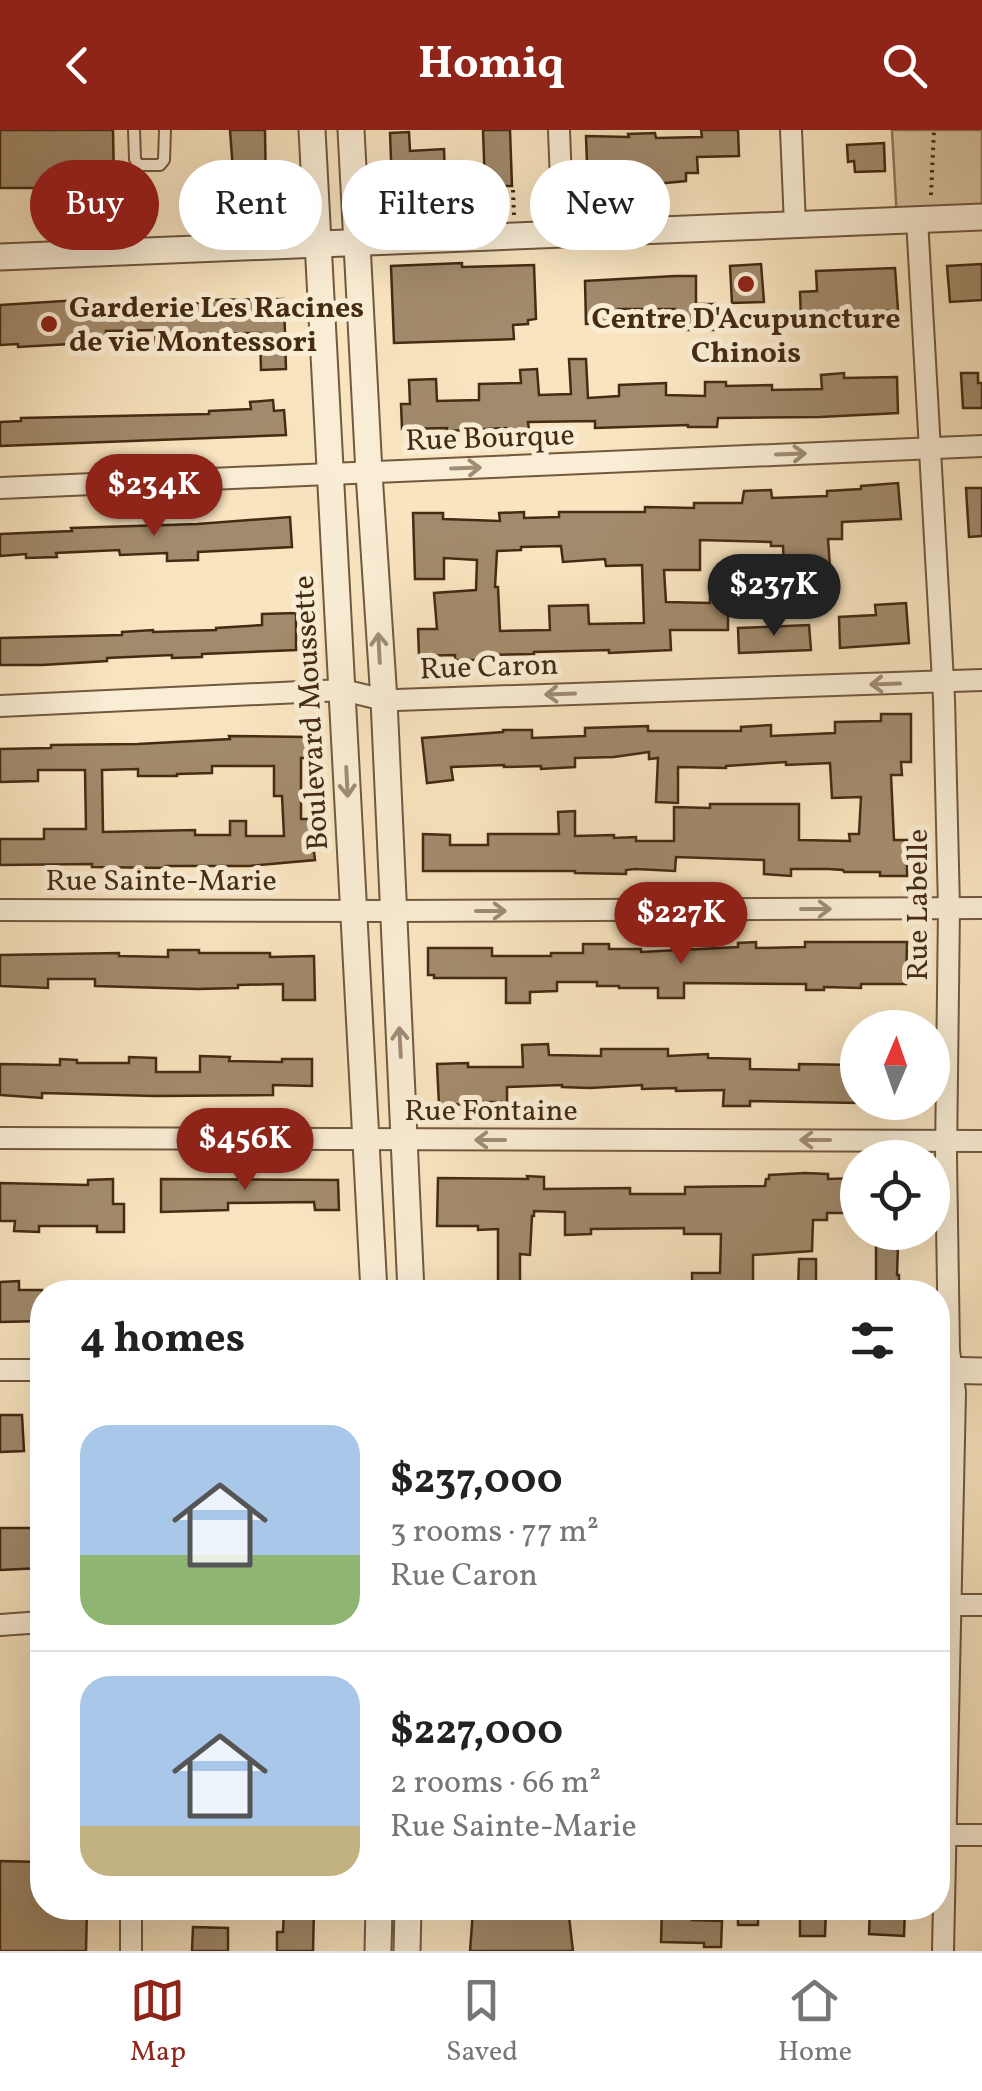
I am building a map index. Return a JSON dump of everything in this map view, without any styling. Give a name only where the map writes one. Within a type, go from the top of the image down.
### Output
[{"type":"street","name":"Boulevard Moussette","points":[[312,130],[313,160]]},
{"type":"street","points":[[351,130],[352,160]]},
{"type":"street","points":[[559,130],[560,160]]},
{"type":"street","points":[[791,130],[795,225]]},
{"type":"street","points":[[670,230],[982,217]]},
{"type":"street","name":"Rue Labelle","points":[[923,219],[949,908],[946,1140]]},
{"type":"street","points":[[0,257],[179,250]]},
{"type":"street","name":"Boulevard Moussette","points":[[317,250],[373,1280]]},
{"type":"street","points":[[356,250],[384,700],[411,1280]]},
{"type":"street","name":"Rue Bourque","points":[[0,488],[982,446]]},
{"type":"street","name":"Rue Caron","points":[[0,706],[343,690],[384,700],[982,680]]},
{"type":"street","name":"Rue Sainte-Marie","points":[[0,910],[982,908]]},
{"type":"street","name":"Rue Fontaine","points":[[0,1138],[840,1141]]},
{"type":"street","name":"Rue Fontaine","points":[[950,1141],[982,1141]]},
{"type":"street","name":"Rue Labelle","points":[[945,1250],[945,1280]]},
{"type":"street","points":[[0,1370],[30,1370]]},
{"type":"street","points":[[950,1370],[982,1371]]},
{"type":"street","name":"Rue Labelle","points":[[950,1383],[954,1392],[950,1477]]},
{"type":"street","points":[[950,1605],[982,1605]]},
{"type":"street","points":[[0,1624],[30,1623]]},
{"type":"street","points":[[950,1835],[982,1835]]},
{"type":"street","points":[[130,1951],[131,1920]]},
{"type":"street","points":[[378,1951],[379,1920]]},
{"type":"street","points":[[407,1951],[408,1920]]},
{"type":"street","name":"Rue Labelle","points":[[943,1920],[943,1951]]},
{"type":"lane","points":[[134,130],[135,159],[138,165],[146,166],[160,165],[164,160],[164,130]]},
{"type":"path","points":[[923,219],[934,130]]},
{"type":"path","points":[[513,190],[514,222]]},
{"type":"shaded area","points":[[892,130],[982,130],[982,217],[897,220]]},
{"type":"building","points":[[0,130],[113,130],[114,160],[30,160],[30,188],[0,188]]},
{"type":"building","points":[[230,130],[265,130],[265,160],[232,160]]},
{"type":"building","points":[[483,130],[510,130],[512,186],[510,160],[484,160]]},
{"type":"building","points":[[701,130],[738,130],[739,156],[697,157],[698,173],[686,173],[686,181],[670,183],[670,160],[587,160],[586,136],[655,133],[656,138],[702,137]]},
{"type":"building","points":[[409,132],[410,151],[444,149],[444,160],[391,160],[390,133]]},
{"type":"building","points":[[884,143],[885,171],[855,172],[854,161],[848,162],[847,145]]},
{"type":"building","points":[[462,263],[462,267],[534,265],[536,319],[513,325],[514,339],[394,343],[391,266]]},
{"type":"building","name":"Centre D'Acupuncture Chinois","points":[[761,264],[764,302],[732,303],[730,266]]},
{"type":"building","points":[[982,264],[982,300],[950,302],[947,266]]},
{"type":"building","points":[[895,268],[898,310],[801,320],[800,292],[817,291],[816,271]]},
{"type":"building","points":[[696,276],[696,304],[717,304],[717,330],[681,330],[681,322],[675,322],[675,309],[618,309],[619,323],[586,324],[585,281]]},
{"type":"building","points":[[284,299],[286,369],[261,370],[260,333],[192,334],[193,351],[173,352],[173,348],[156,348],[155,330],[106,331],[106,342],[0,345],[0,305],[79,300],[79,305],[128,306]]},
{"type":"building","points":[[569,359],[586,359],[588,398],[619,396],[619,385],[666,383],[666,395],[705,396],[705,382],[726,382],[726,386],[772,385],[772,390],[822,389],[821,375],[844,373],[844,378],[897,377],[898,413],[718,418],[717,427],[595,428],[595,421],[528,422],[529,430],[506,431],[402,429],[401,404],[410,404],[409,380],[436,379],[437,401],[479,400],[479,384],[521,383],[520,370],[537,369],[539,395],[571,394]]},
{"type":"building","points":[[961,373],[978,373],[982,408],[963,408]]},
{"type":"building","points":[[273,400],[274,411],[284,410],[286,435],[0,446],[0,422],[21,418],[209,414],[251,409],[250,402]]},
{"type":"building","points":[[898,483],[901,519],[842,522],[842,539],[828,539],[830,567],[784,569],[783,546],[771,546],[771,542],[700,540],[700,570],[664,570],[666,602],[710,603],[710,596],[728,596],[728,630],[670,630],[671,650],[534,652],[485,655],[481,660],[455,660],[455,655],[419,656],[418,629],[437,629],[434,593],[476,590],[477,560],[444,558],[444,579],[415,579],[413,513],[443,513],[443,519],[500,521],[499,513],[524,512],[524,518],[559,517],[559,512],[645,512],[645,507],[694,508],[694,503],[742,503],[744,491],[771,490],[772,498],[827,496],[827,491]],"holes":[[[561,546],[563,562],[605,559],[606,566],[642,565],[644,623],[589,624],[588,605],[549,606],[550,630],[500,631],[495,587],[497,551]]]},
{"type":"building","points":[[966,488],[982,488],[982,536],[969,537]]},
{"type":"building","points":[[290,517],[292,547],[198,552],[198,560],[167,561],[167,553],[120,555],[119,550],[56,553],[57,557],[0,556],[0,534]]},
{"type":"building","points":[[906,603],[909,643],[840,648],[839,617],[876,615],[875,605]]},
{"type":"building","points":[[296,613],[296,650],[0,665],[0,638],[216,630],[262,625],[262,614]]},
{"type":"building","points":[[809,625],[811,650],[739,653],[738,628]]},
{"type":"building","points":[[881,714],[911,714],[911,762],[901,762],[902,775],[891,775],[894,840],[907,840],[907,876],[828,869],[791,869],[791,876],[764,874],[764,860],[676,857],[675,871],[635,869],[626,870],[626,874],[423,871],[423,834],[450,835],[450,845],[488,845],[488,834],[559,834],[558,812],[575,811],[575,836],[674,841],[674,807],[799,804],[799,840],[850,841],[849,834],[859,834],[861,797],[832,798],[830,763],[786,762],[726,768],[678,767],[678,803],[656,802],[658,758],[649,759],[649,752],[575,758],[575,767],[451,767],[453,780],[427,783],[422,738],[503,730],[532,730],[532,738],[585,736],[585,728],[648,726],[648,731],[741,731],[741,727],[771,725],[771,736],[835,733],[835,722],[881,721]]},
{"type":"building","points":[[229,736],[308,737],[308,758],[301,758],[301,819],[310,819],[315,860],[166,868],[0,865],[0,839],[44,839],[44,829],[86,829],[85,770],[38,770],[38,781],[0,782],[0,749],[230,739]],"holes":[[[212,766],[274,766],[274,796],[282,796],[284,836],[246,836],[246,821],[230,821],[230,835],[195,835],[195,830],[103,832],[102,770],[138,769],[138,776],[177,776],[212,773]]]},
{"type":"building","points":[[756,942],[756,948],[805,947],[805,942],[907,942],[906,984],[806,990],[806,984],[684,983],[684,998],[658,998],[658,988],[557,982],[557,991],[530,992],[530,1003],[506,1003],[506,978],[428,975],[428,948],[492,948],[492,956],[551,956],[583,953],[583,944],[609,944],[609,949],[641,952],[738,947],[738,943]]},
{"type":"building","points":[[168,950],[314,956],[315,1000],[283,1000],[283,984],[198,989],[95,986],[95,979],[48,979],[48,988],[0,986],[0,955],[119,953],[168,957]]},
{"type":"building","points":[[548,1044],[549,1055],[601,1056],[601,1049],[668,1049],[668,1056],[708,1054],[708,1058],[750,1059],[750,1069],[799,1070],[799,1064],[840,1065],[840,1103],[750,1101],[750,1106],[723,1106],[724,1090],[562,1085],[507,1087],[507,1102],[439,1105],[437,1064],[523,1067],[522,1045]]},
{"type":"building","points":[[200,1056],[230,1057],[229,1061],[312,1059],[312,1086],[273,1085],[273,1095],[42,1093],[42,1098],[0,1095],[0,1064],[60,1065],[60,1059],[77,1063],[129,1063],[129,1057],[156,1058],[156,1072],[200,1072]]},
{"type":"building","points":[[805,1173],[840,1179],[840,1213],[827,1213],[827,1220],[813,1220],[812,1251],[753,1255],[753,1280],[692,1280],[692,1273],[720,1273],[721,1234],[684,1234],[684,1228],[591,1229],[591,1234],[565,1235],[565,1212],[534,1211],[530,1255],[520,1254],[520,1280],[498,1280],[498,1229],[437,1226],[438,1178],[544,1177],[544,1189],[630,1188],[630,1194],[685,1194],[685,1187],[765,1186],[769,1175]]},
{"type":"building","points":[[113,1179],[113,1204],[124,1204],[124,1232],[97,1232],[97,1226],[39,1226],[39,1232],[14,1231],[15,1221],[0,1221],[0,1183],[88,1185],[88,1180]]},
{"type":"building","points":[[161,1179],[338,1180],[339,1210],[315,1210],[314,1202],[228,1203],[228,1210],[161,1212]]},
{"type":"building","points":[[876,1250],[898,1250],[899,1280],[876,1280]]},
{"type":"building","points":[[799,1259],[816,1259],[816,1280],[798,1280]]},
{"type":"building","points":[[19,1281],[19,1290],[30,1290],[30,1321],[0,1322],[0,1282]]},
{"type":"building","points":[[0,1415],[22,1415],[24,1451],[0,1452]]},
{"type":"building","points":[[0,1528],[30,1528],[30,1569],[0,1570]]},
{"type":"building","points":[[0,1861],[30,1862],[30,1920],[87,1920],[86,1951],[0,1951]]},
{"type":"building","points":[[284,1920],[314,1920],[313,1951],[277,1951],[277,1932],[283,1932]]},
{"type":"building","points":[[472,1920],[569,1920],[573,1951],[470,1951]]},
{"type":"building","points":[[662,1920],[722,1921],[721,1947],[661,1942]]},
{"type":"building","points":[[738,1920],[758,1920],[758,1925],[738,1925]]},
{"type":"building","points":[[800,1920],[826,1920],[825,1936],[800,1936]]},
{"type":"building","points":[[870,1920],[905,1920],[904,1936],[869,1934]]},
{"type":"building","points":[[193,1927],[228,1928],[228,1951],[192,1951]]},
{"type":"place","name":"Centre D'Acupuncture Chinois","points":[[746,284]]},
{"type":"place","name":"Garderie Les Racines de vie Montessori","points":[[49,324]]}]
